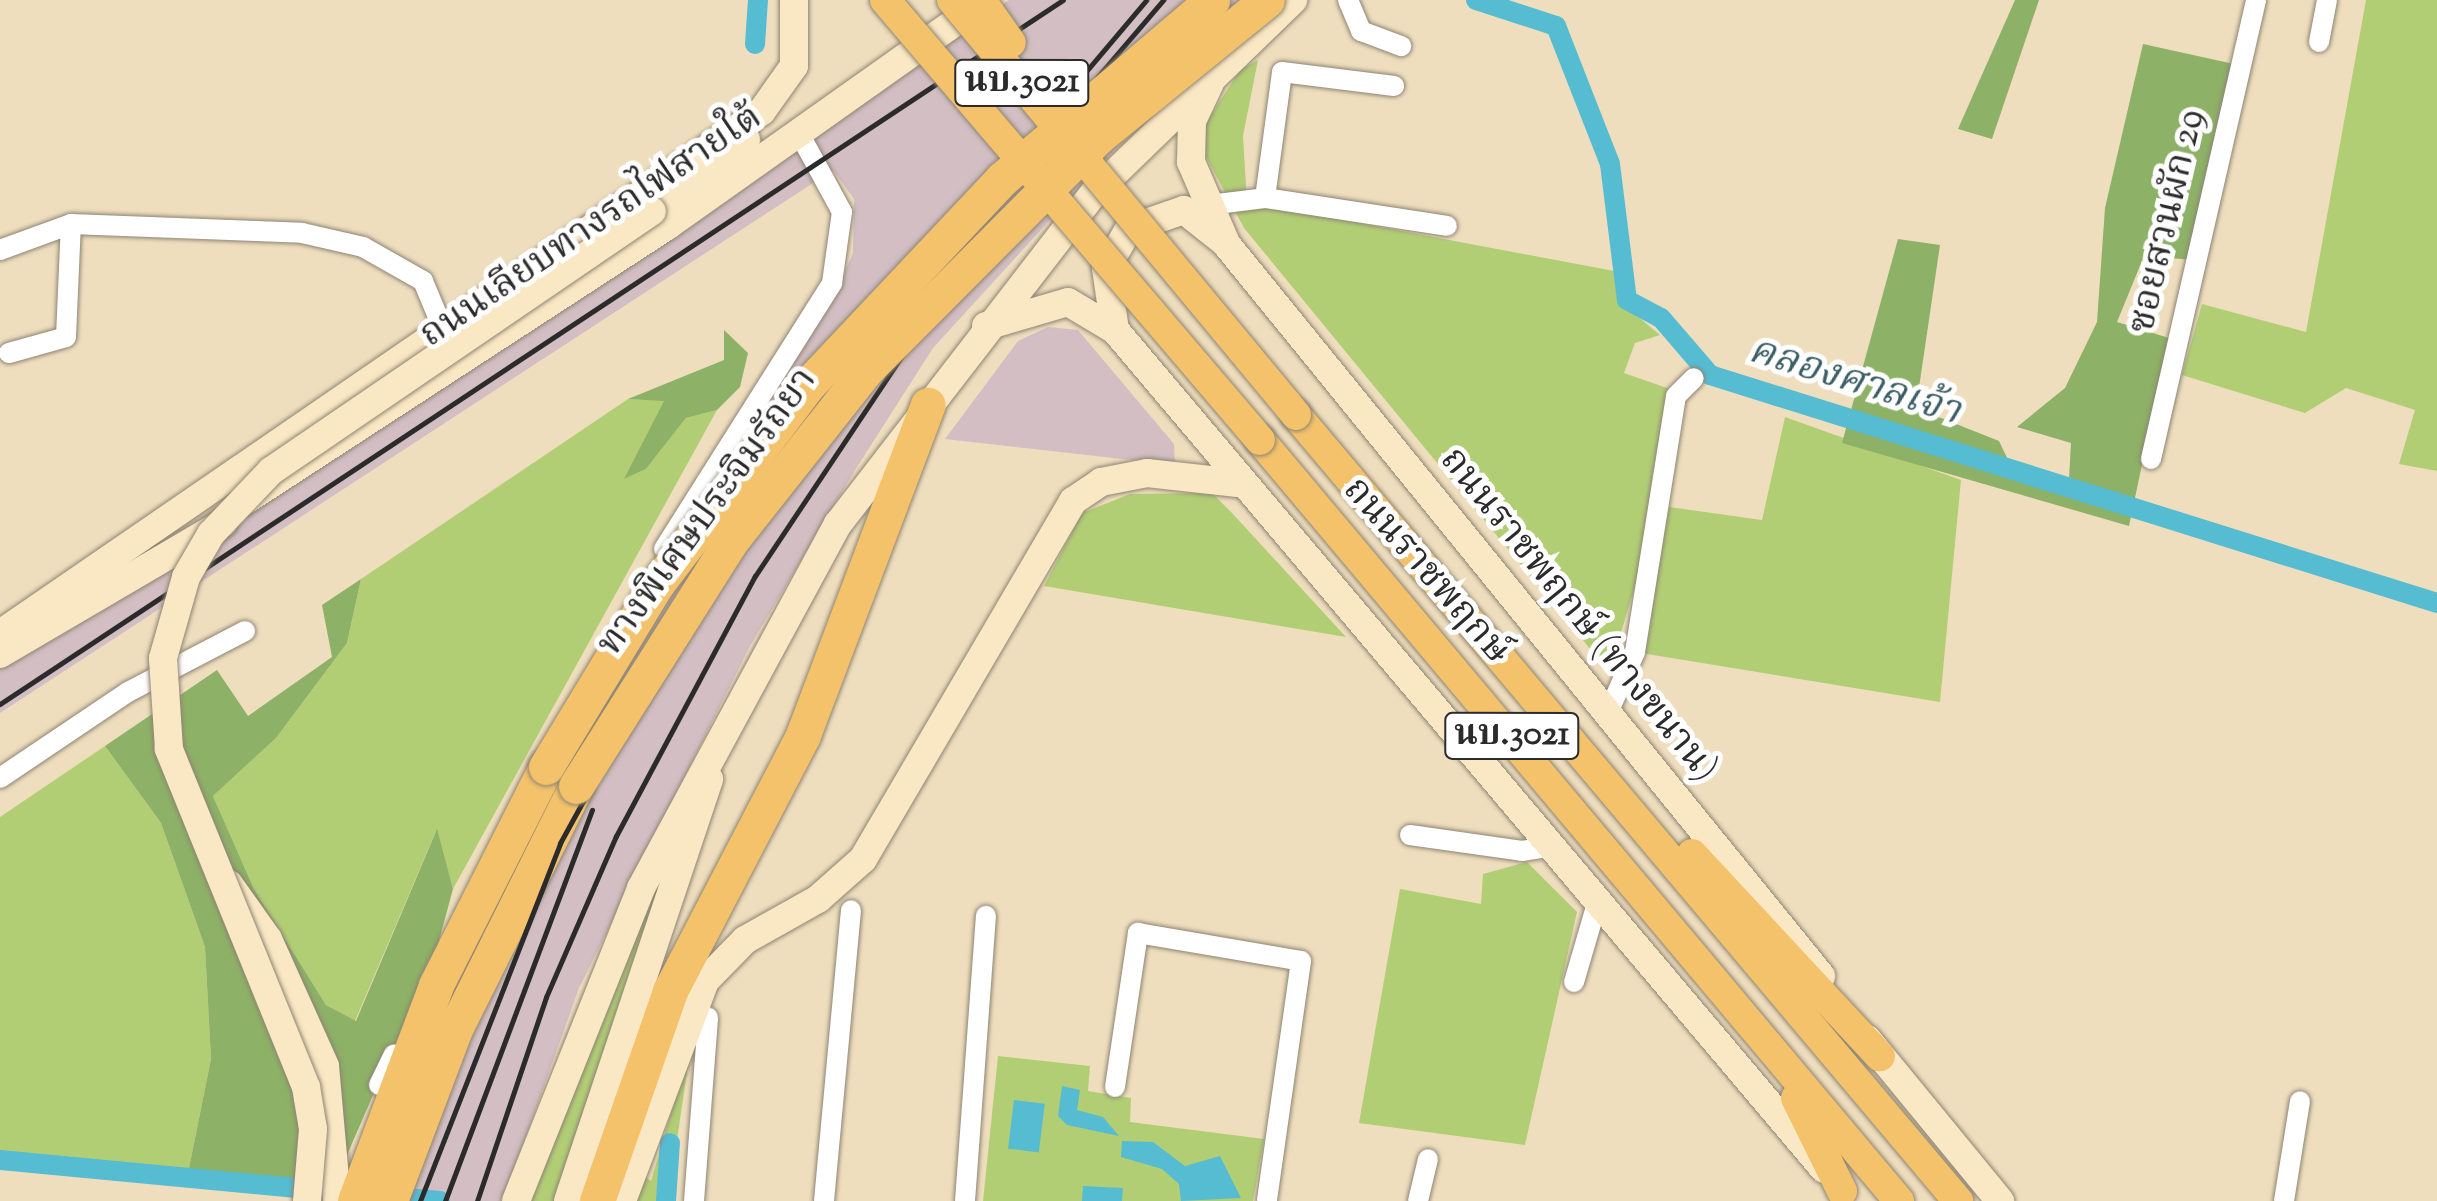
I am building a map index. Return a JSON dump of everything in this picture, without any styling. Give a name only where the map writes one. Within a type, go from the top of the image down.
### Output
[{"type":"highway","name":"ทางพิเศษประจิมรัถยา","points":[[355,1201],[479,892],[657,584],[808,385],[925,257],[1002,178],[1212,0]]},
{"type":"highway","name":"ทางพิเศษประจิมรัถยา","points":[[390,1201],[508,915],[651,661],[751,514],[956,274],[1097,138],[1283,2]]},
{"type":"highway","points":[[598,1201],[624,1157],[684,957],[803,735],[928,406]]},
{"type":"main road","name":"ถนนเลียบทางรถไฟสายใต้","points":[[0,634],[441,324],[785,90],[799,36],[794,0]]},
{"type":"main road","name":"ถนนราชพฤกษ์","points":[[885,0],[1899,1201]]},
{"type":"main road","name":"ถนนราชพฤกษ์","points":[[952,0],[1958,1201]]},
{"type":"main road","name":"ถนนเลียบทางรถไฟสายใต้","points":[[236,496],[252,502],[799,134],[983,0]]},
{"type":"main road","points":[[983,0],[1092,167]]},
{"type":"main road","points":[[516,1201],[593,994],[718,739],[838,524],[984,327],[1095,192],[1283,2]]},
{"type":"main road","name":"ถนนราชพฤกษ์ (ทางขนาน)","points":[[1231,53],[1192,121],[1191,162],[1228,245],[2000,1201]]},
{"type":"main road","points":[[307,1201],[314,1129],[306,1087],[169,749],[163,692],[171,622],[210,534],[271,471],[709,173],[862,86]]},
{"type":"main road","points":[[709,173],[770,117],[785,90]]},
{"type":"main road","points":[[1116,330],[1106,268],[1129,229],[1184,210],[1228,245]]},
{"type":"main road","points":[[984,327],[1068,302],[1116,330]]},
{"type":"main road","name":"นบ.3021","points":[[1116,330],[1237,483],[1553,846],[1847,1196]]},
{"type":"main road","points":[[622,1201],[624,1157],[705,981],[745,940],[818,900],[863,859],[1074,501],[1101,482],[1148,473],[1237,483]]},
{"type":"main road","points":[[0,654],[230,520],[236,496],[208,488]]},
{"type":"main road","points":[[1532,692],[1880,1056]]},
{"type":"main road","points":[[568,1201],[646,979],[718,739]]},
{"type":"main road","points":[[218,868],[268,939],[326,1066],[337,1201]]},
{"type":"main road","points":[[1761,1034],[1847,1196]]},
{"type":"street","points":[[1348,0],[1361,30],[1400,46]]},
{"type":"street","name":"ซอยสวนผัก 29","points":[[2151,459],[2256,0]]},
{"type":"street","points":[[2318,42],[2327,0]]},
{"type":"street","points":[[1264,198],[1282,72],[1394,86]]},
{"type":"street","points":[[379,1085],[565,708],[832,283],[842,212],[799,134]]},
{"type":"street","points":[[1209,206],[1264,198],[1446,226]]},
{"type":"street","points":[[9,353],[66,337],[71,224]]},
{"type":"street","points":[[0,250],[71,224],[240,226],[363,246],[423,281],[441,324]]},
{"type":"street","points":[[1608,714],[1635,652],[1676,396],[1694,378]]},
{"type":"street","points":[[0,778],[128,692],[245,631]]},
{"type":"street","points":[[1410,835],[1522,851],[1553,846]]},
{"type":"street","points":[[1574,982],[1598,900]]},
{"type":"street","points":[[824,1201],[851,910]]},
{"type":"street","points":[[965,1201],[986,916]]},
{"type":"street","points":[[1115,1087],[1138,933],[1301,961],[1266,1201]]},
{"type":"street","points":[[694,1201],[708,1018]]},
{"type":"street","points":[[2284,1201],[2300,1101]]},
{"type":"street","points":[[1418,1201],[1428,1159]]},
{"type":"shaded area","points":[[1009,0],[1251,0],[933,348],[857,467],[750,646],[579,988],[503,1201],[375,1201],[555,741],[836,292],[853,253],[854,199],[833,170],[0,713],[0,667]]},
{"type":"shaded area","points":[[1048,327],[1078,330],[1174,444],[1175,465],[945,439],[1018,341]]},
{"type":"green space","points":[[2015,0],[2039,0],[1992,139],[1958,129]]},
{"type":"green space","points":[[2366,0],[2437,0],[2437,471],[2399,464],[2415,410],[2346,388],[2305,413],[2182,375],[2202,304],[2306,332]]},
{"type":"green space","points":[[2143,44],[2234,64],[2194,260],[2144,256],[2117,322],[2169,338],[2129,526],[1842,443],[1898,239],[1940,245],[1916,408],[1999,441],[2009,462],[2069,479],[2071,443],[2017,427],[2065,388],[2097,322],[2105,208]]},
{"type":"green space","points":[[1258,60],[1243,136],[1247,202],[1614,271],[1617,299],[1660,335],[1635,343],[1624,373],[1670,389],[1647,547],[1609,672],[1244,228],[1203,151],[1206,123],[1240,70]]},
{"type":"green space","points":[[724,330],[748,353],[740,387],[717,410],[686,418],[646,469],[624,479],[664,401],[628,399],[724,360]]},
{"type":"green space","points":[[628,399],[665,400],[626,478],[646,469],[686,418],[717,410],[453,889],[436,831],[355,1021],[326,1005],[254,889],[213,796],[276,738],[347,643],[361,579]]},
{"type":"green space","points":[[1785,417],[1961,480],[1940,702],[1641,653],[1669,507],[1762,520]]},
{"type":"green space","points":[[1212,493],[1346,637],[1044,586],[1082,513],[1130,494]]},
{"type":"green space","points":[[361,579],[347,643],[276,738],[213,796],[254,889],[326,1005],[356,1021],[437,829],[453,889],[437,948],[327,1201],[186,1183],[211,1059],[205,947],[161,823],[105,746],[217,670],[248,716],[332,657],[322,605]]},
{"type":"green space","points":[[105,746],[161,823],[205,947],[211,1059],[186,1183],[0,1162],[0,817]]},
{"type":"green space","points":[[666,862],[626,1163],[651,1181],[691,1045],[668,1201],[528,1201]]},
{"type":"green space","points":[[1527,862],[1577,912],[1525,1145],[1359,1123],[1400,889],[1481,904],[1483,874]]},
{"type":"green space","points":[[998,1056],[1090,1066],[1088,1091],[1131,1098],[1130,1122],[1264,1139],[1253,1201],[983,1201]]},
{"type":"water","points":[[1062,1086],[1080,1090],[1077,1110],[1103,1117],[1119,1136],[1067,1125],[1058,1116]]},
{"type":"water","points":[[1014,1100],[1045,1104],[1039,1152],[1008,1149]]},
{"type":"water","points":[[1122,1141],[1153,1142],[1185,1166],[1220,1156],[1241,1198],[1181,1201],[1179,1184],[1162,1169],[1121,1157]]},
{"type":"water","points":[[1083,1186],[1123,1188],[1122,1201],[1082,1201]]},
{"type":"waterway","points":[[755,44],[758,0]]},
{"type":"waterway","name":"คลองศาลเจ้า","points":[[1476,0],[1556,26],[1610,164],[1627,300],[1661,318],[1710,375],[2437,603]]},
{"type":"waterway","points":[[666,1201],[670,1143]]},
{"type":"waterway","points":[[0,1160],[318,1190]]},
{"type":"waterway","points":[[382,1196],[440,1201]]},
{"type":"railway","points":[[0,704],[1063,0]]},
{"type":"railway","points":[[420,1201],[560,843],[763,473],[881,314],[1146,0]]},
{"type":"railway","points":[[1053,129],[1163,0]]},
{"type":"railway","points":[[477,1201],[546,997],[616,836],[755,576],[904,353],[1044,179],[1217,0]]},
{"type":"railway","points":[[703,603],[839,393]]},
{"type":"railway","points":[[445,1201],[592,810]]}]
